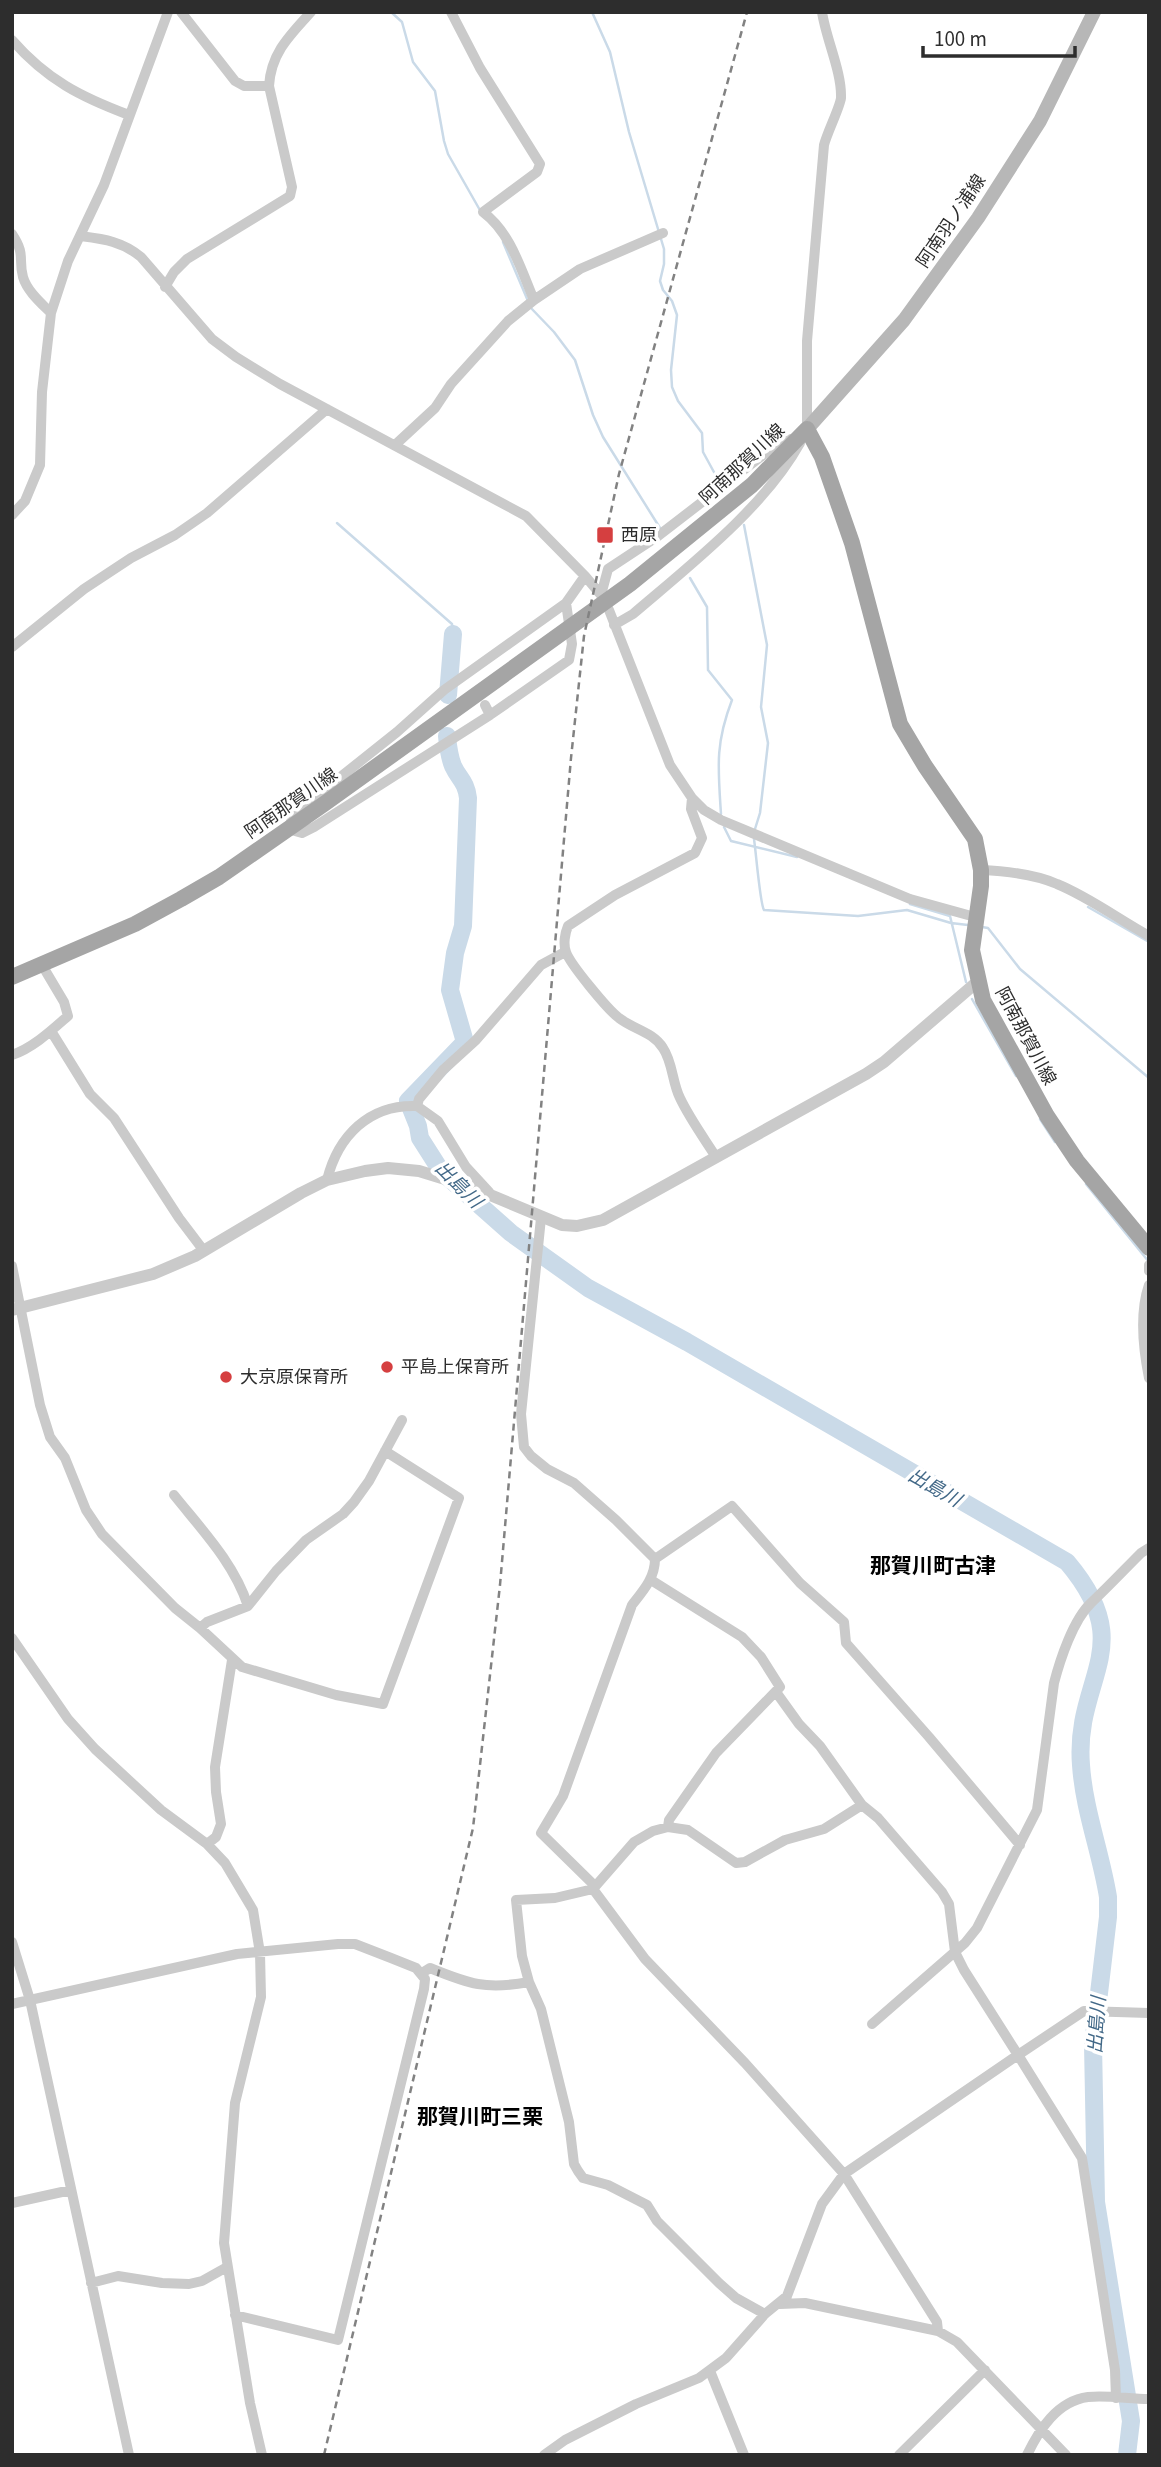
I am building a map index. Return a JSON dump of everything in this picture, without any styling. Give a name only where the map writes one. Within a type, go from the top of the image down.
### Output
[{"type":"main road","name":"阿南羽ノ浦線","points":[[807,429],[904,320],[978,218],[1040,121],[1094,12]]},
{"type":"main road","name":"阿南那賀川線","points":[[12,977],[146,918],[219,877],[550,643],[630,583],[751,485],[807,429],[822,457],[852,544],[900,724],[975,839],[981,886],[972,950],[977,982],[989,1012],[1047,1116],[1077,1161],[1149,1248]]},
{"type":"street","points":[[12,515],[25,501],[40,464],[42,393],[51,313],[68,261],[104,186],[167,12]]},
{"type":"street","points":[[181,12],[235,80],[244,86],[269,86]]},
{"type":"street","points":[[165,287],[174,272],[187,259],[290,196],[292,187],[269,86],[274,59],[282,43],[312,12]]},
{"type":"street","points":[[451,12],[480,68],[540,164],[537,172],[484,212],[505,234],[531,303]]},
{"type":"street","points":[[614,625],[633,614],[740,518],[786,469],[807,429],[807,341],[824,145],[841,100],[838,76],[822,12]]},
{"type":"street","points":[[12,40],[27,58],[62,86],[130,115]]},
{"type":"street","points":[[12,234],[23,256],[22,274],[26,286],[51,313]]},
{"type":"street","points":[[395,445],[435,408],[451,384],[508,321],[580,270],[659,235]]},
{"type":"street","points":[[80,236],[115,241],[130,248],[141,257],[212,339],[280,384],[526,516],[601,595],[670,765],[692,799],[704,810],[721,820],[910,900],[975,917]]},
{"type":"street","points":[[12,647],[84,589],[207,513],[327,409]]},
{"type":"street","points":[[601,595],[608,569],[658,536],[767,452],[807,429]]},
{"type":"street","points":[[566,603],[572,644],[569,660],[488,710],[448,741],[314,827],[302,833],[288,829],[293,817],[309,802],[449,687],[469,679],[566,603],[585,576]]},
{"type":"street","points":[[692,799],[691,809],[702,838],[695,853],[615,895],[568,926],[565,952],[611,1012],[651,1035],[662,1046],[671,1064],[679,1096],[716,1157]]},
{"type":"street","points":[[981,870],[1003,871],[1055,883],[1149,936]]},
{"type":"street","points":[[416,1106],[443,1070],[476,1040],[541,965],[565,952]]},
{"type":"street","points":[[12,1055],[51,1031],[68,1016],[64,1002],[42,965]]},
{"type":"street","points":[[16,1309],[153,1274],[204,1251],[327,1180],[388,1168],[419,1171],[471,1187],[562,1225],[577,1226],[603,1220],[884,1062],[977,982]]},
{"type":"street","points":[[51,1031],[90,1094],[114,1118],[178,1218],[204,1251]]},
{"type":"street","points":[[327,1180],[340,1147],[366,1120],[384,1109],[416,1106],[438,1121],[466,1167],[495,1197]]},
{"type":"street","points":[[541,1218],[521,1414],[524,1447],[530,1456],[547,1469],[574,1483],[655,1559],[651,1580],[632,1605],[563,1796],[541,1833],[594,1888],[645,1959],[745,2063],[844,2174],[937,2322],[938,2331]]},
{"type":"street","points":[[1149,1265],[1149,1271]]},
{"type":"street","points":[[12,1266],[16,1309],[40,1405],[50,1437],[65,1458],[86,1510],[102,1534],[137,1570],[175,1608],[242,1667],[336,1695],[383,1704],[459,1498],[385,1451]]},
{"type":"street","points":[[1149,1285],[1143,1306],[1145,1358],[1149,1378]]},
{"type":"street","points":[[200,1628],[207,1622],[248,1606],[306,1540],[343,1514],[354,1502],[402,1420]]},
{"type":"street","points":[[174,1495],[240,1582],[248,1606]]},
{"type":"street","points":[[655,1559],[732,1506],[800,1583],[844,1622],[846,1643],[1020,1845]]},
{"type":"street","points":[[872,2024],[956,1952],[977,1928],[1037,1811],[1054,1683],[1059,1664],[1078,1622],[1093,1602],[1149,1548]]},
{"type":"street","points":[[651,1580],[743,1637],[761,1657],[779,1686],[716,1753],[669,1820],[668,1827]]},
{"type":"street","points":[[12,1638],[16,1653],[68,1719],[95,1749],[161,1810],[207,1844],[225,1863],[253,1910],[260,1953],[261,1997],[234,2114],[224,2243],[250,2403],[262,2455]]},
{"type":"street","points":[[207,1844],[216,1837],[221,1824],[215,1767],[232,1660]]},
{"type":"street","points":[[776,1692],[799,1724],[820,1746],[862,1805],[878,1818],[942,1892],[949,1904],[956,1952],[964,1970],[1082,2158],[1086,2170],[1093,2236],[1119,2398]]},
{"type":"street","points":[[765,2314],[736,2298],[710,2275],[657,2221],[647,2205],[608,2185],[583,2178],[578,2171],[574,2164],[569,2122],[541,2009],[529,1982],[522,1956],[516,1900],[555,1898],[594,1888],[634,1842],[653,1831],[668,1827],[688,1830],[736,1863],[745,1862],[785,1840],[824,1829],[862,1805]]},
{"type":"street","points":[[12,1942],[30,2000],[129,2455]]},
{"type":"street","points":[[12,2004],[237,1954],[355,1944],[416,1968],[422,1973],[425,1979],[424,1989],[338,2340],[235,2315]]},
{"type":"street","points":[[422,1973],[429,1968],[479,1986],[504,1987],[529,1982]]},
{"type":"street","points":[[544,2455],[565,2440],[636,2404],[699,2378],[726,2358],[765,2314],[787,2296],[822,2204],[844,2174],[1077,2015],[1095,2012],[1149,2013]]},
{"type":"street","points":[[12,2203],[71,2190]]},
{"type":"street","points":[[91,2283],[118,2276],[189,2284],[202,2281],[227,2267]]},
{"type":"street","points":[[780,2304],[805,2303],[938,2331],[957,2342],[1066,2455]]},
{"type":"street","points":[[899,2455],[985,2370]]},
{"type":"street","points":[[710,2371],[744,2455]]},
{"type":"street","points":[[1027,2455],[1041,2427],[1071,2403],[1088,2397],[1149,2399]]},
{"type":"waterway","points":[[391,12],[402,22],[413,62],[435,91],[448,154],[481,212]]},
{"type":"waterway","points":[[592,12],[610,52],[629,132],[664,249],[660,281],[677,315],[671,370],[672,387],[678,401],[702,433],[703,452],[721,485]]},
{"type":"waterway","points":[[503,242],[528,301]]},
{"type":"waterway","points":[[530,307],[554,332],[575,360],[603,437],[660,528]]},
{"type":"waterway","points":[[337,523],[452,624],[453,634]]},
{"type":"waterway","points":[[744,525],[767,645],[761,707],[768,743],[760,813],[755,829]]},
{"type":"waterway","points":[[690,578],[707,607],[708,670],[732,700],[720,743],[721,814]]},
{"type":"waterway","name":"出島川","points":[[448,695],[453,634]]},
{"type":"waterway","name":"出島川","points":[[447,736],[452,762],[468,798],[463,926],[455,953],[450,990],[465,1042],[408,1101],[420,1138],[441,1171],[511,1233],[588,1288],[687,1342],[1067,1562],[1088,1592],[1099,1618],[1102,1641],[1081,1735],[1081,1765],[1108,1897],[1093,2044],[1096,2202],[1131,2421],[1127,2455]]},
{"type":"waterway","points":[[724,827],[731,841],[797,857]]},
{"type":"waterway","points":[[754,839],[764,910],[858,916],[907,910],[951,923],[968,925]]},
{"type":"waterway","points":[[910,904],[950,916],[966,982]]},
{"type":"waterway","points":[[1088,907],[1149,942]]},
{"type":"waterway","points":[[982,927],[988,928],[1020,969],[1149,1078]]},
{"type":"waterway","points":[[972,999],[1016,1076]]},
{"type":"waterway","points":[[1040,1119],[1055,1142]]},
{"type":"waterway","points":[[1086,1184],[1149,1262]]},
{"type":"railway","points":[[324,2455],[473,1828],[500,1585],[571,758],[584,636],[619,474],[747,12]]},
{"type":"place","name":"西原","points":[[605,535]]},
{"type":"place","name":"平島上保育所","points":[[387,1367]]},
{"type":"place","name":"大京原保育所","points":[[226,1377]]},
{"type":"district","name":"那賀川町古津","points":[[933,1566]]},
{"type":"district","name":"那賀川町三栗","points":[[480,2117]]}]
